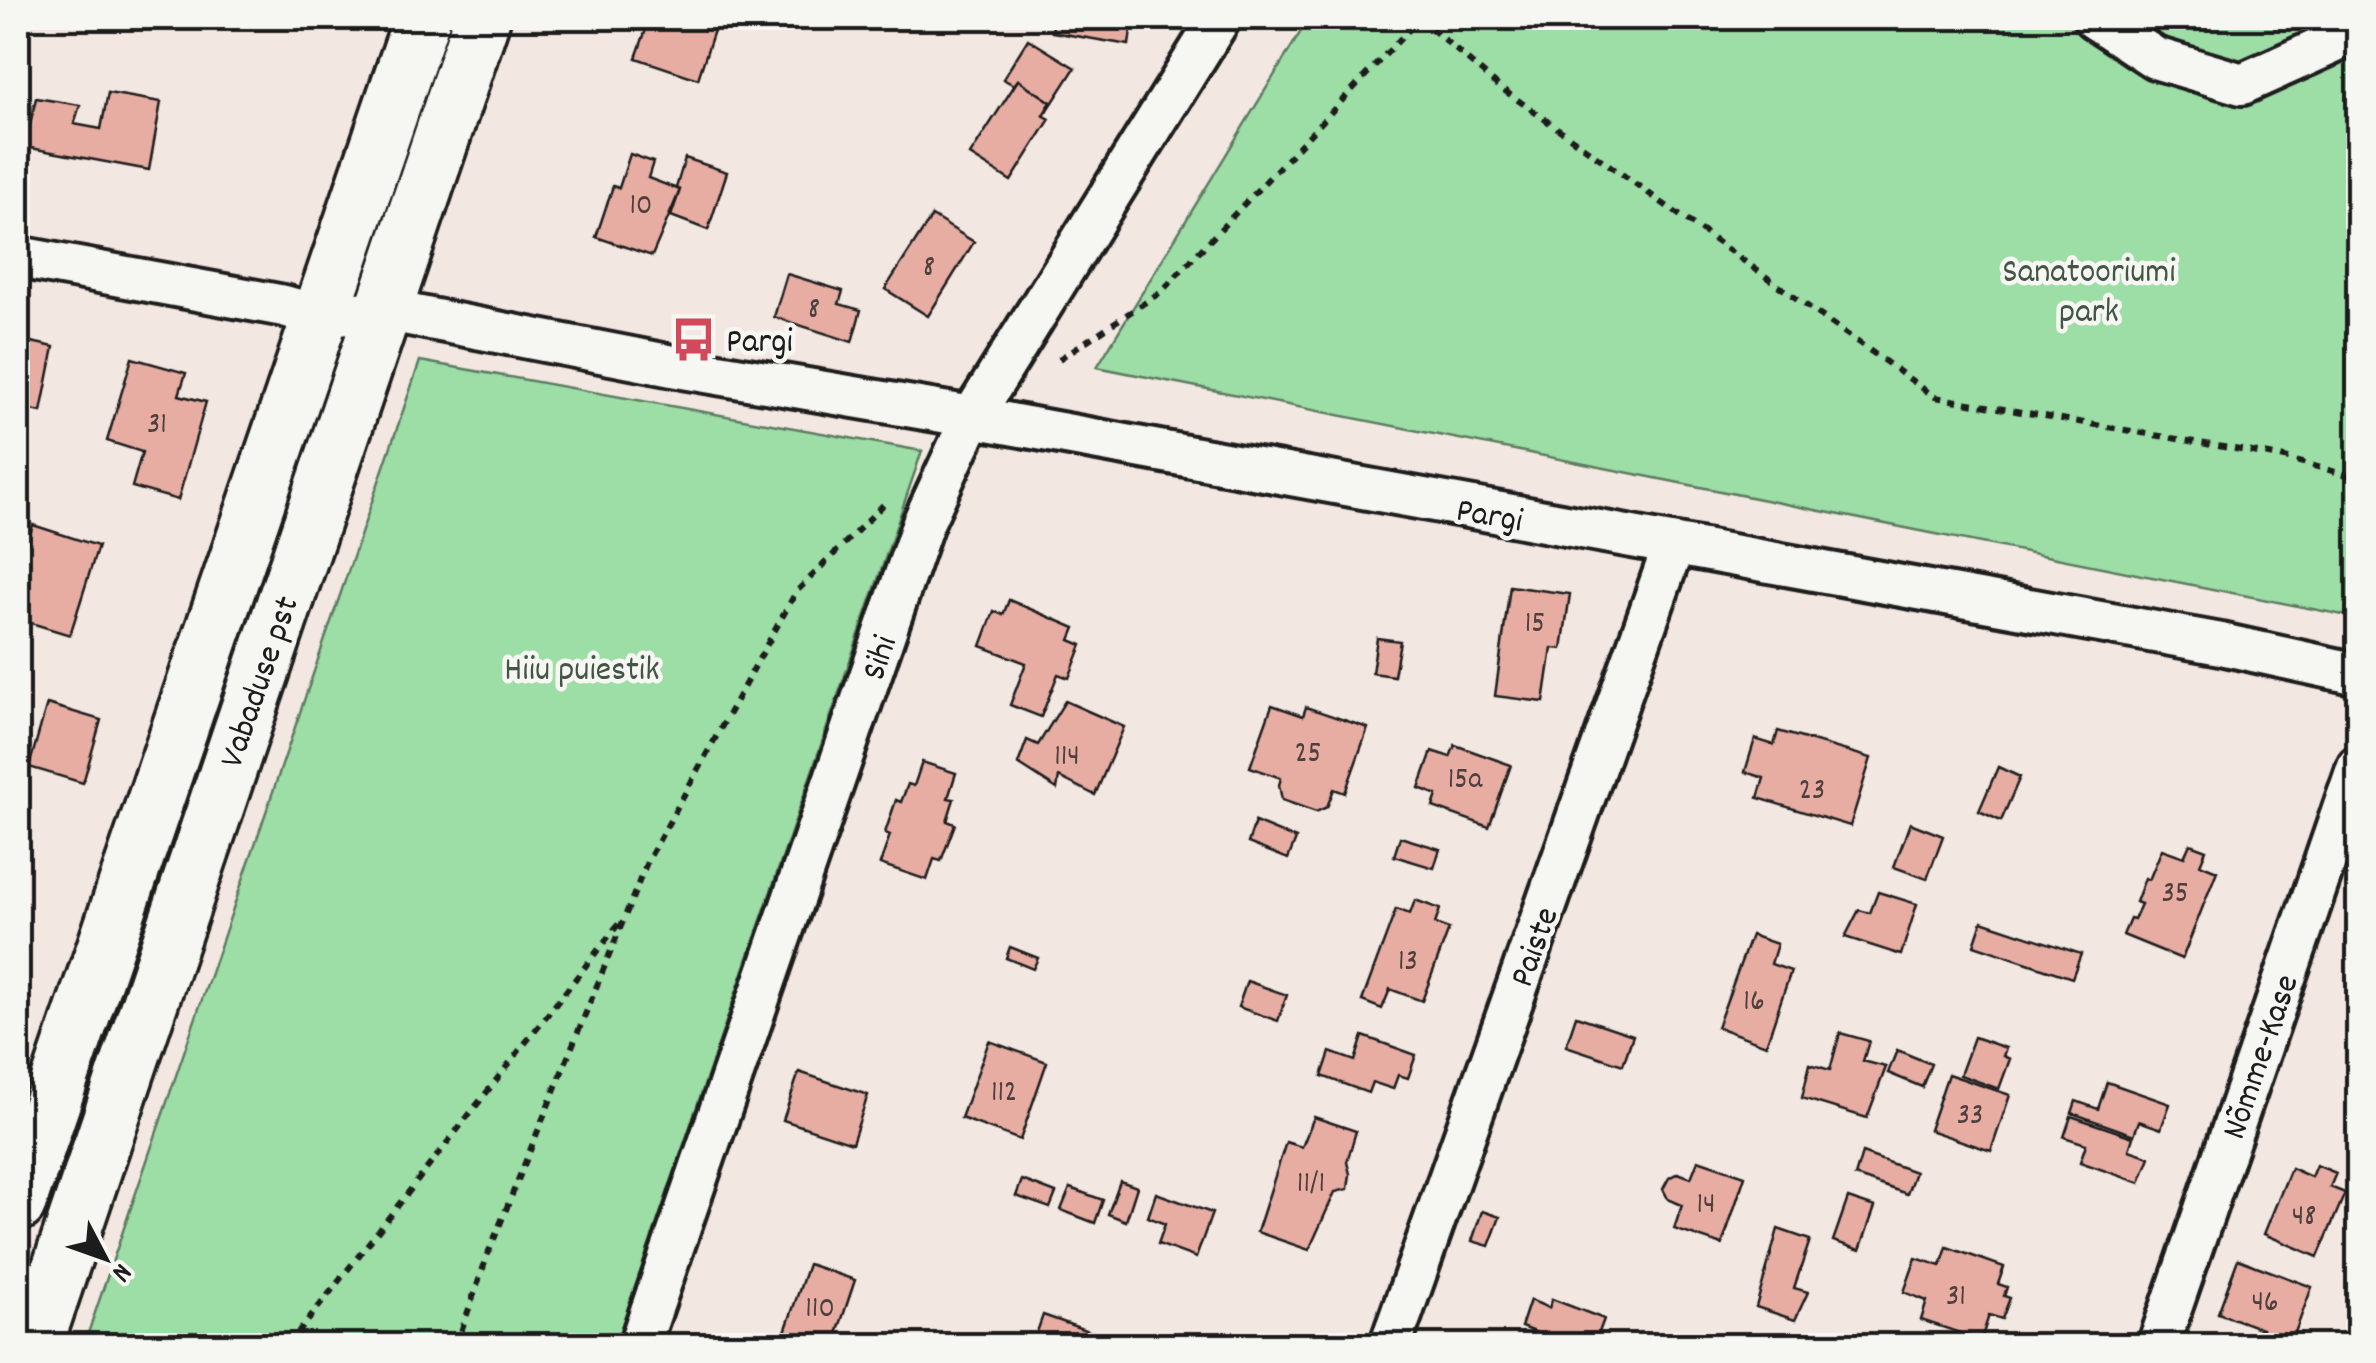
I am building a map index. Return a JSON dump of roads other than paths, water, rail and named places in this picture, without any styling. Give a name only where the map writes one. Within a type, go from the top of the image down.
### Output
[{"type":"highway","name":"Vabaduse pst","points":[[18,1203],[422,18]]},
{"type":"highway","name":"Vabaduse pst","points":[[34,1346],[482,18]]},
{"type":"street","name":"Sihi","points":[[639,1346],[923,522],[972,417],[1220,18]]},
{"type":"street","points":[[2094,18],[2155,58],[2242,84],[2333,42],[2358,20]]},
{"type":"street","points":[[18,258],[284,306],[322,317]]},
{"type":"street","name":"Pargi","points":[[322,317],[384,310],[683,368],[2221,644],[2358,674]]},
{"type":"street","name":"Paiste","points":[[1390,1346],[1674,547]]},
{"type":"street","name":"Nõmme-Kase","points":[[2158,1346],[2358,766]]},
{"type":"place","name":"Pargi","points":[[693,339]]},
{"type":"park label","name":"Sanatooriumi park","points":[[2089,289]]},
{"type":"park label","name":"Hiiu puiestik","points":[[582,667]]}]
